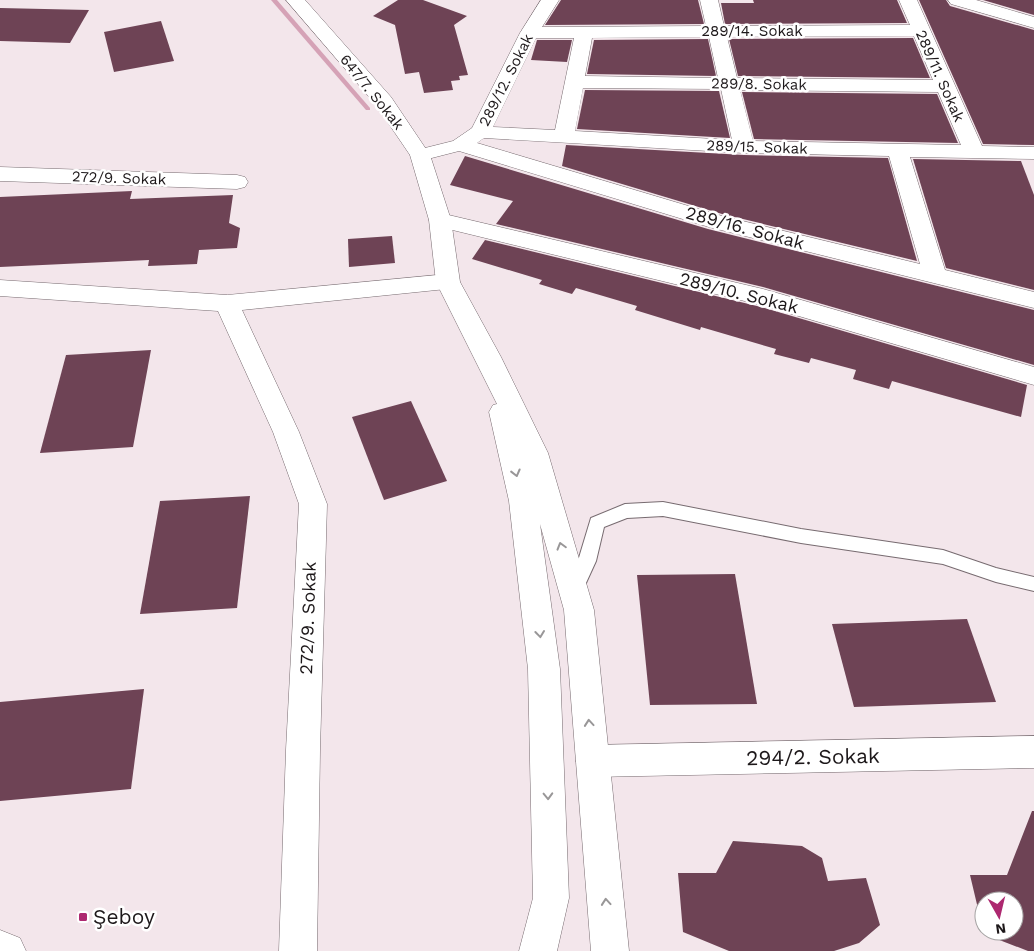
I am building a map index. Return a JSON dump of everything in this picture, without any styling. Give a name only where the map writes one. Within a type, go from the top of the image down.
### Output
[{"type":"street","name":"647/7. Sokak","points":[[295,0],[384,101],[420,155],[440,220],[448,282]]},
{"type":"street","name":"289/12. Sokak","points":[[420,155],[460,145],[480,132],[529,33],[550,0]]},
{"type":"street","points":[[709,0],[718,31],[744,147]]},
{"type":"street","name":"289/11. Sokak","points":[[908,0],[974,152]]},
{"type":"street","points":[[957,0],[1034,22]]},
{"type":"street","name":"289/14. Sokak","points":[[529,33],[920,30]]},
{"type":"street","points":[[564,137],[584,32]]},
{"type":"street","name":"289/8. Sokak","points":[[573,82],[944,86]]},
{"type":"street","name":"289/15. Sokak","points":[[480,132],[744,147],[1034,154]]},
{"type":"street","name":"289/16. Sokak","points":[[460,145],[717,222],[1034,300]]},
{"type":"street","points":[[898,150],[935,276]]},
{"type":"street","name":"272/9. Sokak","points":[[0,174],[237,182]]},
{"type":"street","name":"289/10. Sokak","points":[[440,220],[763,297],[1034,376]]},
{"type":"street","points":[[0,288],[227,303],[448,282],[488,358],[534,453],[579,610],[610,951]]},
{"type":"street","name":"272/9. Sokak","points":[[227,303],[286,432],[312,504],[298,951]]},
{"type":"street","points":[[488,358],[523,501],[544,669],[551,898],[538,951]]},
{"type":"street","name":"294/2. Sokak","points":[[592,761],[1034,752]]},
{"type":"street","points":[[0,949],[7,951]]},
{"type":"lane","points":[[574,592],[587,561],[597,523],[625,511],[663,509],[802,536],[943,557],[996,575],[1034,584]]},
{"type":"building","points":[[398,0],[423,0],[467,16],[454,25],[468,75],[459,76],[460,80],[451,81],[453,90],[424,93],[419,72],[405,74],[395,25],[373,16]]},
{"type":"building","points":[[561,0],[698,0],[704,24],[545,25]]},
{"type":"building","points":[[753,0],[897,0],[907,23],[725,24],[721,3],[754,3]]},
{"type":"building","points":[[919,0],[946,0],[950,6],[1034,30],[1034,145],[983,144]]},
{"type":"building","points":[[983,0],[1034,0],[1034,15]]},
{"type":"building","points":[[0,8],[89,10],[70,43],[0,41]]},
{"type":"building","points":[[161,21],[174,61],[114,72],[104,32]]},
{"type":"building","points":[[913,38],[930,78],[738,76],[729,39]]},
{"type":"building","points":[[708,39],[716,76],[587,74],[594,40]]},
{"type":"building","points":[[537,40],[572,40],[567,62],[531,60]]},
{"type":"building","points":[[585,90],[719,91],[730,138],[577,129]]},
{"type":"building","points":[[742,92],[937,94],[958,143],[754,139]]},
{"type":"building","points":[[566,145],[744,155],[888,158],[917,261],[722,214],[562,166]]},
{"type":"building","points":[[465,156],[708,229],[1034,310],[1034,365],[763,287],[496,224],[513,201],[450,185]]},
{"type":"building","points":[[913,159],[1021,161],[1034,195],[1034,290],[946,268]]},
{"type":"building","points":[[132,191],[130,199],[233,195],[229,223],[240,228],[237,248],[199,250],[197,264],[148,266],[149,260],[0,267],[0,197]]},
{"type":"building","points":[[392,236],[395,263],[349,267],[348,239]]},
{"type":"building","points":[[485,240],[761,307],[1027,385],[1021,417],[892,381],[889,389],[853,379],[856,370],[811,358],[809,363],[774,354],[776,349],[701,327],[700,330],[635,310],[637,306],[576,288],[572,294],[539,284],[542,280],[472,259]]},
{"type":"building","points":[[151,350],[133,447],[40,453],[66,355]]},
{"type":"building","points":[[411,401],[447,481],[384,500],[352,417]]},
{"type":"building","points":[[250,496],[237,608],[140,614],[160,501]]},
{"type":"building","points":[[735,574],[757,704],[650,705],[637,575]]},
{"type":"building","points":[[967,619],[996,702],[854,707],[832,624]]},
{"type":"building","points":[[144,689],[131,789],[0,801],[0,702]]},
{"type":"building","points":[[1032,811],[1034,811],[1034,951],[1028,951],[1002,941],[1024,941],[1024,891],[974,892],[970,875],[1007,875]]},
{"type":"building","points":[[733,841],[802,846],[822,858],[828,881],[866,878],[880,925],[859,943],[834,951],[729,951],[683,932],[678,873],[716,873]]},
{"type":"waterway","points":[[274,0],[368,109]]},
{"type":"place","name":"Şeboy","points":[[83,917]]}]
